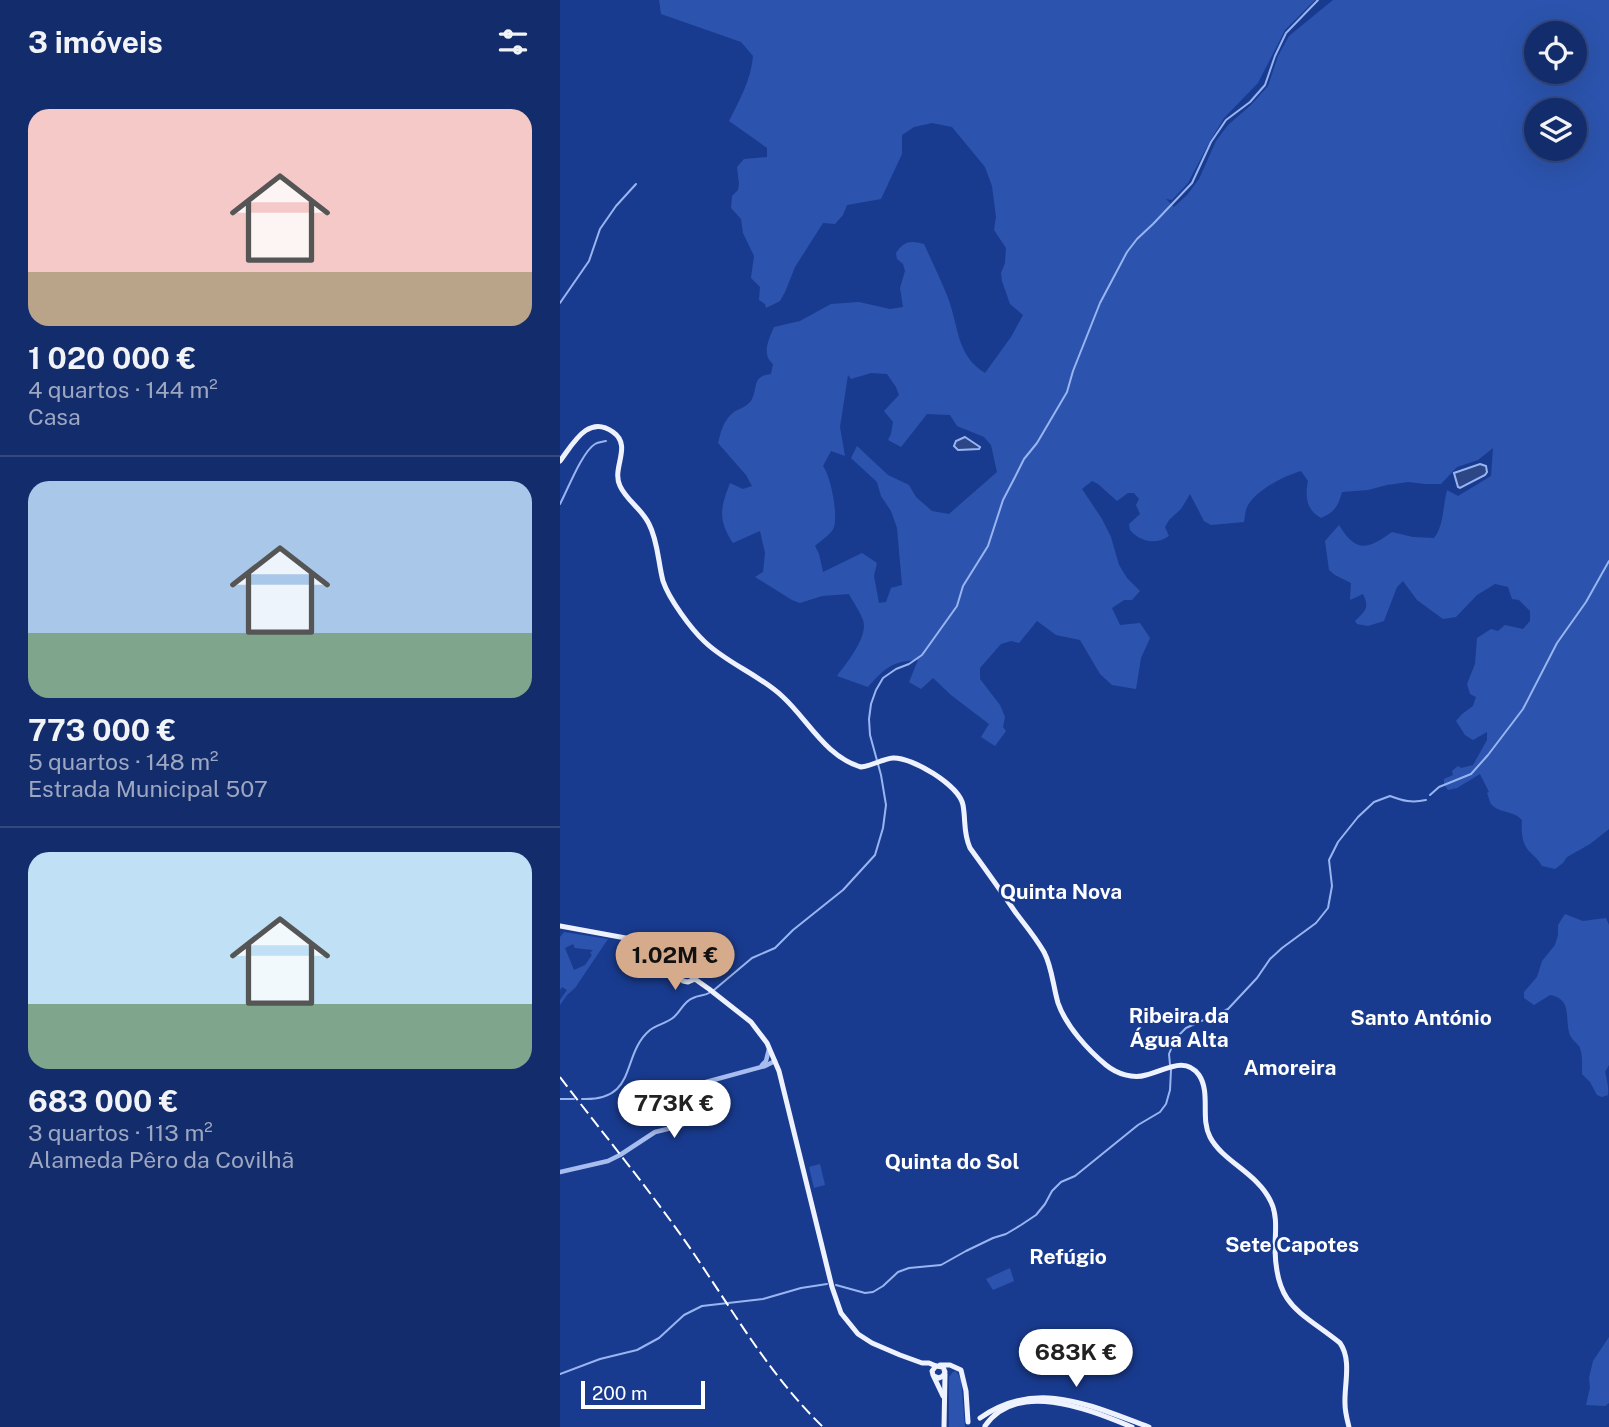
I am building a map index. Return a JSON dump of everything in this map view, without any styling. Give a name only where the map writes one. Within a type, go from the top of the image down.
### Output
[{"type":"main road","points":[[560,461],[583,431],[593,427],[606,428],[613,432],[622,443],[617,477],[620,486],[649,523],[667,590],[699,636],[720,655],[776,690],[813,732],[832,750],[856,766],[861,767],[890,758],[905,760],[946,781],[955,789],[963,805],[965,836],[970,848],[1046,956],[1059,1005],[1065,1017],[1077,1036],[1105,1065],[1122,1074],[1134,1076],[1145,1076],[1180,1064],[1194,1069],[1201,1078],[1207,1129],[1211,1138],[1218,1148],[1260,1183],[1271,1201],[1278,1283],[1286,1298],[1343,1347],[1347,1362],[1345,1411],[1349,1427]]},
{"type":"main road","points":[[560,926],[640,943],[681,969]]},
{"type":"main road","points":[[681,969],[693,967],[696,971],[695,979]]},
{"type":"main road","points":[[681,969],[680,976],[683,981],[695,979]]},
{"type":"main road","points":[[695,979],[751,1022],[775,1061],[839,1309],[864,1338],[922,1363],[950,1365],[961,1370],[968,1425]]},
{"type":"main road","points":[[922,1363],[939,1378],[955,1368]]},
{"type":"main road","points":[[938,1365],[943,1367],[945,1373],[944,1427]]},
{"type":"main road","points":[[938,1365],[933,1368],[933,1374],[943,1396]]},
{"type":"main road","points":[[968,1425],[972,1418],[978,1418],[1000,1406],[1036,1397],[1064,1400],[1149,1427]]},
{"type":"main road","points":[[985,1427],[990,1419],[1002,1410],[1040,1401],[1064,1404],[1132,1427]]},
{"type":"main road","points":[[968,1409],[984,1421],[985,1427]]},
{"type":"street","points":[[764,1065],[769,1049]]},
{"type":"street","points":[[560,1172],[608,1161],[655,1132],[680,1126],[694,1114],[700,1090],[706,1082],[775,1061]]},
{"type":"street","points":[[764,1065],[779,1071]]},
{"type":"shaded area","points":[[659,0],[1315,0],[1285,30],[1258,83],[1224,118],[1188,183],[1172,200],[1166,199],[1174,207],[1199,179],[1216,141],[1228,125],[1268,86],[1278,56],[1289,36],[1333,0],[1609,0],[1609,829],[1567,857],[1555,869],[1542,866],[1524,842],[1522,820],[1491,804],[1487,793],[1489,792],[1480,774],[1457,788],[1448,790],[1444,784],[1444,779],[1453,775],[1452,771],[1458,766],[1461,768],[1473,765],[1487,740],[1487,732],[1473,740],[1465,735],[1456,721],[1473,706],[1476,697],[1470,694],[1467,684],[1475,664],[1477,638],[1491,629],[1498,631],[1505,625],[1523,629],[1530,621],[1530,611],[1519,600],[1512,599],[1508,587],[1495,584],[1477,595],[1456,617],[1443,619],[1417,600],[1403,581],[1397,587],[1384,621],[1368,626],[1355,621],[1365,609],[1363,594],[1350,600],[1351,583],[1329,570],[1325,541],[1339,525],[1351,540],[1362,546],[1376,542],[1392,532],[1434,538],[1441,521],[1447,490],[1458,496],[1491,476],[1493,448],[1478,460],[1457,467],[1441,484],[1408,482],[1342,492],[1335,508],[1321,518],[1310,507],[1307,497],[1308,481],[1301,471],[1279,480],[1252,499],[1244,522],[1211,525],[1204,521],[1190,494],[1165,527],[1169,536],[1154,541],[1138,537],[1130,530],[1129,524],[1140,514],[1136,505],[1139,499],[1134,493],[1128,493],[1117,501],[1092,481],[1082,489],[1111,537],[1119,565],[1140,591],[1132,600],[1124,600],[1112,608],[1120,625],[1140,623],[1150,638],[1141,658],[1136,689],[1112,685],[1100,674],[1080,640],[1056,635],[1037,621],[1019,643],[1011,641],[1001,644],[980,668],[980,679],[1000,705],[1005,717],[1003,727],[1006,731],[995,746],[981,737],[989,724],[933,678],[921,689],[909,682],[918,660],[890,667],[868,687],[837,676],[860,642],[864,627],[862,617],[849,594],[822,596],[800,603],[755,577],[763,572],[765,553],[760,531],[733,543],[723,520],[724,499],[730,483],[743,489],[752,486],[746,475],[718,443],[725,422],[730,415],[750,402],[758,380],[771,374],[773,364],[767,351],[774,327],[800,321],[831,304],[859,302],[890,309],[903,307],[900,288],[905,271],[896,253],[908,243],[924,244],[948,298],[963,349],[985,373],[1023,315],[1010,304],[1002,281],[1006,248],[994,230],[996,217],[992,186],[985,167],[952,127],[932,123],[914,127],[902,135],[902,154],[881,199],[847,205],[835,224],[823,223],[795,267],[780,301],[766,308],[759,300],[760,287],[751,278],[754,256],[743,233],[741,219],[731,208],[732,196],[738,190],[739,184],[737,167],[744,159],[767,157],[767,148],[729,121],[752,65],[753,56],[741,42],[661,14]],"holes":[[[871,373],[887,374],[899,395],[884,411],[893,422],[888,440],[901,447],[927,414],[950,415],[957,426],[984,437],[991,445],[997,472],[949,514],[932,511],[916,497],[909,485],[888,475],[857,446],[851,458],[877,482],[897,528],[902,585],[891,588],[886,602],[879,603],[874,576],[877,563],[862,553],[823,572],[815,546],[834,527],[833,496],[823,466],[831,451],[845,456],[840,427],[848,375],[851,379]]]},
{"type":"shaded area","points":[[965,437],[980,447],[979,449],[958,450],[954,446],[956,441]]},
{"type":"shaded area","points":[[1480,464],[1486,466],[1485,475],[1458,487],[1454,473]]},
{"type":"shaded area","points":[[1565,914],[1583,921],[1606,918],[1609,925],[1609,1065],[1605,1072],[1608,1095],[1602,1097],[1597,1095],[1582,1074],[1580,1049],[1570,1034],[1562,1000],[1550,995],[1534,1005],[1524,998],[1524,992],[1537,977],[1542,961],[1555,945],[1558,925]]},
{"type":"shaded area","points":[[564,932],[608,939],[575,988],[560,1005],[560,1000],[567,990],[562,987],[560,990],[560,937]],"holes":[[[573,944],[575,948],[593,950],[585,965],[574,970],[565,948]]]},
{"type":"shaded area","points":[[820,1164],[825,1185],[814,1188],[809,1167]]},
{"type":"shaded area","points":[[1010,1268],[1014,1281],[993,1290],[986,1279]]},
{"type":"shaded area","points":[[1609,1337],[1609,1403],[1605,1406],[1586,1405],[1593,1361]]},
{"type":"shaded area","points":[[956,1371],[961,1379],[965,1427],[949,1427],[949,1377]]},
{"type":"waterway","points":[[714,990],[752,958],[775,948],[843,890],[875,855],[886,805],[870,735],[869,719],[876,690],[883,678],[922,655],[957,606],[963,586],[988,546],[1003,500],[1024,459],[1037,443],[1067,392],[1100,303],[1127,252],[1192,183],[1211,142],[1226,120],[1250,102],[1265,85],[1286,33],[1318,0]]},
{"type":"waterway","points":[[560,303],[589,261],[600,229],[636,184]]},
{"type":"waterway","points":[[560,504],[590,448],[606,441]]},
{"type":"waterway","name":"Ribeira da Água Alta","points":[[1430,795],[1439,787],[1471,774],[1488,755],[1523,709],[1557,643],[1586,602],[1609,561]]},
{"type":"waterway","name":"Ribeira da Água Alta","points":[[1170,1065],[1171,1049],[1186,1028],[1228,1009],[1257,978],[1270,959],[1316,923],[1328,908],[1332,886],[1329,860],[1338,842],[1358,817],[1374,802],[1390,796],[1408,801],[1426,800]]},
{"type":"waterway","points":[[582,1099],[600,1098],[612,1093],[621,1085],[641,1040],[650,1030],[674,1017],[690,999],[709,993]]},
{"type":"waterway","name":"Ribeira da Água Alta","points":[[836,1285],[865,1293],[873,1292],[898,1272],[909,1268],[941,1265],[1021,1225],[1036,1215],[1061,1182],[1075,1176],[1138,1125],[1160,1112],[1166,1104],[1170,1090],[1171,1070]]},
{"type":"waterway","points":[[560,1099],[574,1099]]},
{"type":"waterway","name":"Ribeira da Água Alta","points":[[560,1374],[600,1359],[637,1350],[659,1338],[684,1315],[702,1306],[763,1299],[827,1284]]},
{"type":"railway","points":[[560,1077],[668,1218],[784,1384],[823,1427]]},
{"type":"district","name":"Quinta Nova","points":[[1061,892]]},
{"type":"district","name":"Santo António","points":[[1421,1018]]},
{"type":"district","name":"Ribeira da Água Alta","points":[[1179,1028]]},
{"type":"district","name":"Amoreira","points":[[1290,1068]]},
{"type":"district","name":"Quinta do Sol","points":[[952,1162]]},
{"type":"district","name":"Sete Capotes","points":[[1292,1245]]},
{"type":"district","name":"Refúgio","points":[[1068,1257]]}]
